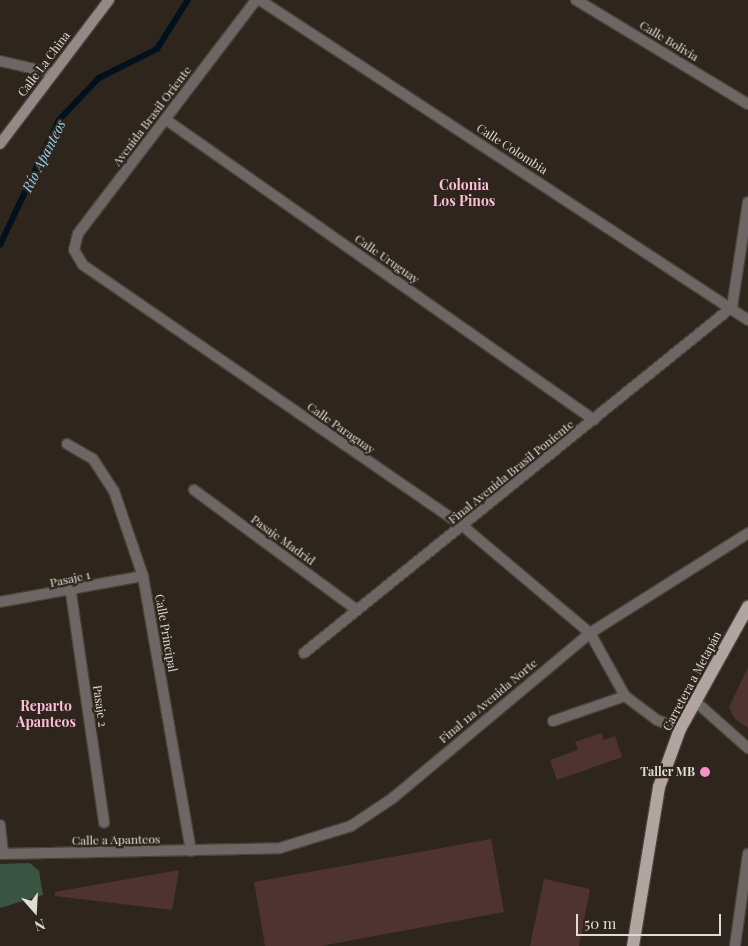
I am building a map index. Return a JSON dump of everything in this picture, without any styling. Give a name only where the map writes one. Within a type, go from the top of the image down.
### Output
[{"type":"main road","name":"Calle La China","points":[[1,141],[109,0]]},
{"type":"main road","name":"Carretera a Metapán","points":[[633,946],[659,787],[680,729],[748,607]]},
{"type":"street","name":"Avenida Brasil Oriente","points":[[74,250],[78,234],[256,0]]},
{"type":"street","name":"Calle Colombia","points":[[260,0],[732,307],[748,320]]},
{"type":"street","name":"Calle Bolivia","points":[[576,0],[748,104]]},
{"type":"street","points":[[0,61],[52,73]]},
{"type":"street","name":"Calle Uruguay","points":[[164,119],[594,420]]},
{"type":"street","points":[[732,307],[748,202]]},
{"type":"street","name":"Calle Paraguay","points":[[74,250],[83,265],[464,527],[590,633]]},
{"type":"street","name":"Final Avenida Brasil Poniente","points":[[304,653],[464,527],[732,307]]},
{"type":"street","name":"Calle Principal","points":[[66,444],[92,459],[114,491],[143,576],[191,851]]},
{"type":"street","name":"Pasaje Madrid","points":[[194,490],[357,610]]},
{"type":"street","name":"Final 11a Avenida Norte","points":[[232,851],[280,848],[366,817],[590,633],[748,533]]},
{"type":"street","name":"Pasaje 1","points":[[0,602],[71,593],[143,576]]},
{"type":"street","name":"Pasaje 2","points":[[71,593],[104,823]]},
{"type":"street","points":[[590,633],[625,696],[657,720],[680,729]]},
{"type":"street","points":[[553,721],[625,696]]},
{"type":"street","points":[[695,701],[748,748]]},
{"type":"street","points":[[0,825],[2,854]]},
{"type":"street","name":"Calle a Apanteos","points":[[2,854],[232,851]]},
{"type":"street","points":[[735,946],[748,854]]},
{"type":"green space","points":[[30,863],[39,871],[43,895],[0,908],[0,864]]},
{"type":"building","points":[[748,667],[748,728],[734,718],[729,707]]},
{"type":"building","points":[[601,733],[604,740],[615,736],[622,757],[557,780],[550,760],[578,750],[575,742]]},
{"type":"building","points":[[491,839],[504,912],[321,946],[265,946],[254,882]]},
{"type":"building","points":[[179,870],[172,910],[55,896],[55,892]]},
{"type":"building","points":[[544,879],[590,889],[579,946],[530,946]]},
{"type":"waterway","name":"Río Apanteos","points":[[0,245],[59,120],[99,78],[157,49],[188,0]]},
{"type":"place","name":"Taller MB","points":[[705,772]]},
{"type":"district","name":"Colonia Los Pinos","points":[[464,194]]},
{"type":"district","name":"Reparto Apanteos","points":[[46,714]]}]
